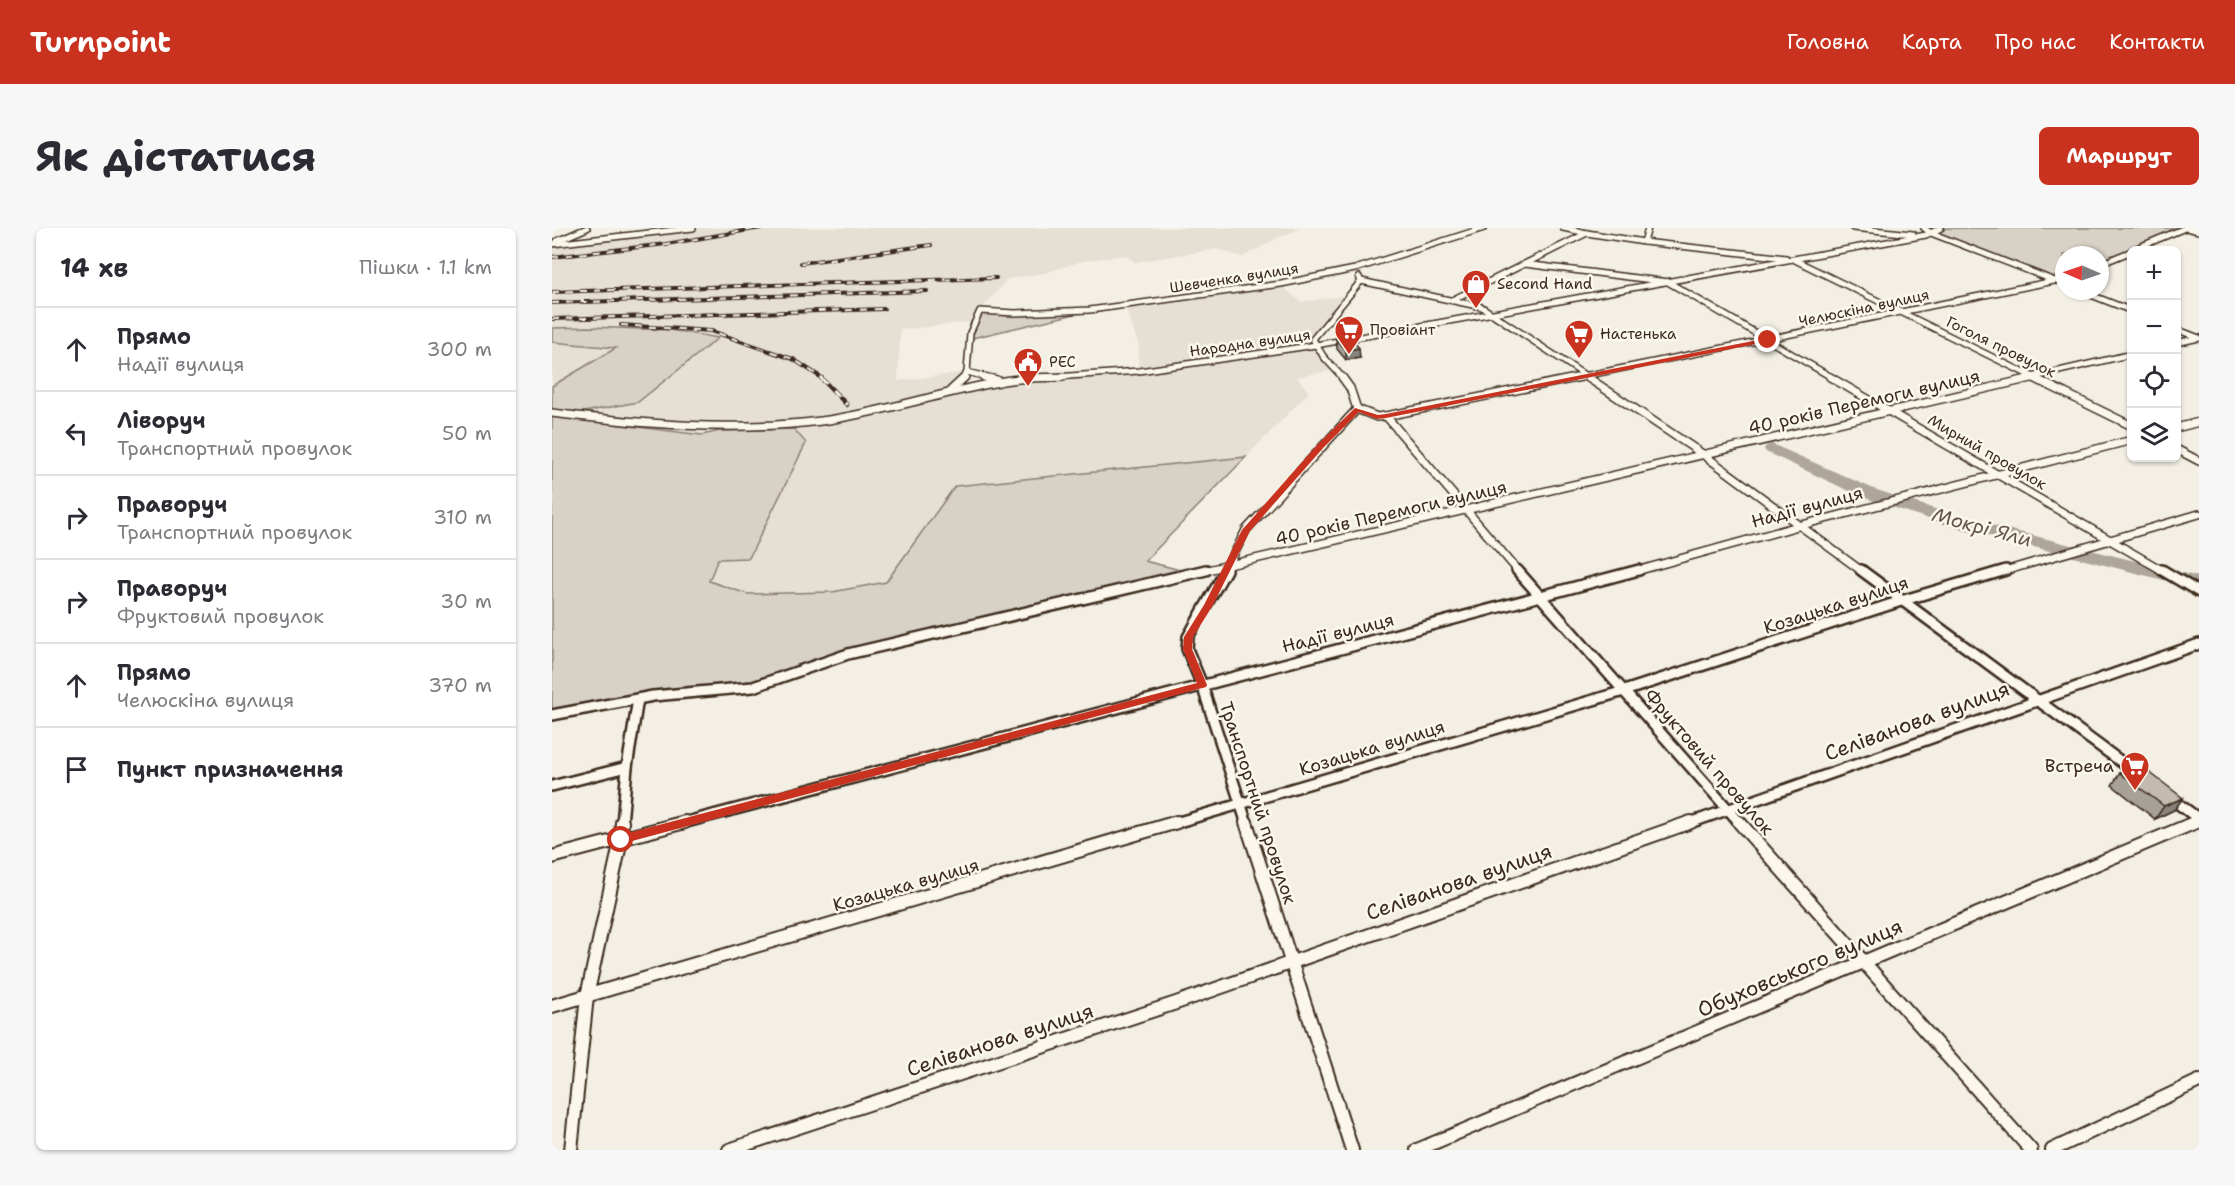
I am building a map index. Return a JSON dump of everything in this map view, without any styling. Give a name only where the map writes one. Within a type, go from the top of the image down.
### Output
[{"type":"street","points":[[552,244],[587,228]]},
{"type":"street","points":[[552,244],[693,228]]},
{"type":"street","name":"Шевченка вулиця","points":[[967,372],[971,322],[980,311],[1037,312],[1128,306],[1281,284],[1355,269],[1484,228]]},
{"type":"street","name":"Гоголя провулок","points":[[1563,228],[1644,242],[1796,259],[2127,424]]},
{"type":"street","points":[[1644,242],[1648,228]]},
{"type":"street","points":[[1853,228],[1929,234],[2055,281]]},
{"type":"street","points":[[1924,228],[1929,234]]},
{"type":"street","name":"Народна вулиця","points":[[552,413],[652,425],[729,426],[818,421],[864,414],[1001,381],[1139,371],[1316,345],[1796,259],[1929,234],[1941,228]]},
{"type":"street","points":[[2144,246],[2185,228],[2199,231]]},
{"type":"street","points":[[1452,300],[1587,233]]},
{"type":"street","points":[[2109,260],[2127,253]]},
{"type":"street","name":"Мирний провулок","points":[[1525,264],[1668,282],[2199,592]]},
{"type":"street","points":[[1355,269],[1361,281]]},
{"type":"street","points":[[1361,281],[1482,307],[1493,314],[1588,375],[1704,455],[2151,784]]},
{"type":"street","points":[[1361,281],[1313,339],[1338,369],[1356,398],[1358,409],[1377,417],[1386,416]]},
{"type":"street","name":"Челюскіна вулиця","points":[[1386,416],[2055,281]]},
{"type":"street","points":[[2104,300],[2127,309]]},
{"type":"street","points":[[2181,331],[2199,338]]},
{"type":"street","points":[[2181,342],[2199,338]]},
{"type":"street","name":"40 років Перемоги вулиця","points":[[552,715],[638,699],[753,687],[848,654],[2127,355]]},
{"type":"street","points":[[949,392],[966,376],[967,372],[1001,381]]},
{"type":"street","name":"Транспортний провулок","points":[[1352,1150],[1202,685],[1187,649],[1188,637],[1208,605],[1246,530],[1321,446],[1358,409]]},
{"type":"street","name":"Фруктовий провулок","points":[[1386,416],[1468,510],[1540,598],[2031,1150]]},
{"type":"street","points":[[2181,427],[2199,422]]},
{"type":"street","name":"Надії вулиця","points":[[552,857],[1540,598],[1798,526],[2127,441]]},
{"type":"street","points":[[2181,452],[2199,461]]},
{"type":"street","name":"Козацька вулиця","points":[[552,1006],[1623,690],[1901,601],[2199,514]]},
{"type":"street","name":"Селіванова вулиця","points":[[729,1150],[1176,1003],[2199,644]]},
{"type":"street","points":[[571,1150],[587,996],[621,840],[627,767],[638,699]]},
{"type":"street","points":[[552,786],[627,767]]},
{"type":"street","points":[[2161,791],[2199,820]]},
{"type":"street","name":"Обуховського вулиця","points":[[1416,1150],[2199,820]]},
{"type":"street","points":[[2052,1150],[2199,1081]]},
{"type":"shaded area","points":[[693,228],[1302,228],[1275,239],[1243,257],[1217,249],[1135,262],[1125,255],[1082,261],[1045,273],[1007,279],[971,322],[900,330],[898,381],[967,372],[950,391],[1001,381],[1138,371],[1139,346],[1125,307],[1281,285],[1301,302],[1349,295],[1313,339],[1316,346],[1338,369],[1297,377],[1309,392],[1246,457],[955,486],[886,582],[832,592],[747,594],[709,581],[762,449],[552,430],[552,244]]},
{"type":"shaded area","points":[[1941,228],[2185,228],[2142,246],[2127,246],[2127,253],[2109,260],[2109,246],[2055,246],[2055,281],[1931,233]]},
{"type":"shaded area","points":[[980,311],[1088,311],[968,339],[971,322]]},
{"type":"shaded area","points":[[552,328],[670,330],[718,338],[638,402],[557,417],[702,435],[720,431],[794,429],[806,443],[749,558],[718,559],[709,581],[747,594],[832,592],[886,582],[955,486],[1246,457],[1145,561],[1196,574],[848,654],[772,682],[653,696],[552,715],[552,386],[616,348],[552,342]]},
{"type":"building","points":[[1350,337],[1359,348],[1346,350],[1336,339]]},
{"type":"building","points":[[2140,765],[2183,798],[2164,806],[2120,773]]},
{"type":"waterway","name":"Мокрі Яли","points":[[1772,449],[1868,493],[1953,521],[2199,583]]},
{"type":"railway","points":[[552,257],[666,244],[761,228]]},
{"type":"railway","points":[[801,263],[931,245]]},
{"type":"railway","points":[[552,292],[996,278]]},
{"type":"railway","points":[[552,303],[927,291]]},
{"type":"railway","points":[[552,319],[884,309]]},
{"type":"railway","points":[[621,325],[711,331],[793,359],[822,378]]},
{"type":"railway","points":[[820,377],[847,405]]},
{"type":"place","name":"Second Hand","points":[[1476,310]]},
{"type":"place","name":"Провіант","points":[[1349,356]]},
{"type":"place","name":"Настенька","points":[[1579,360]]},
{"type":"place","name":"РЕС","points":[[1028,388]]},
{"type":"place","name":"Встреча","points":[[2135,792]]},
{"type":"route","points":[[621,840],[1202,685],[1187,649],[1188,637],[1208,605],[1246,530],[1321,446],[1358,409],[1377,417],[1386,416],[1768,340]]}]
